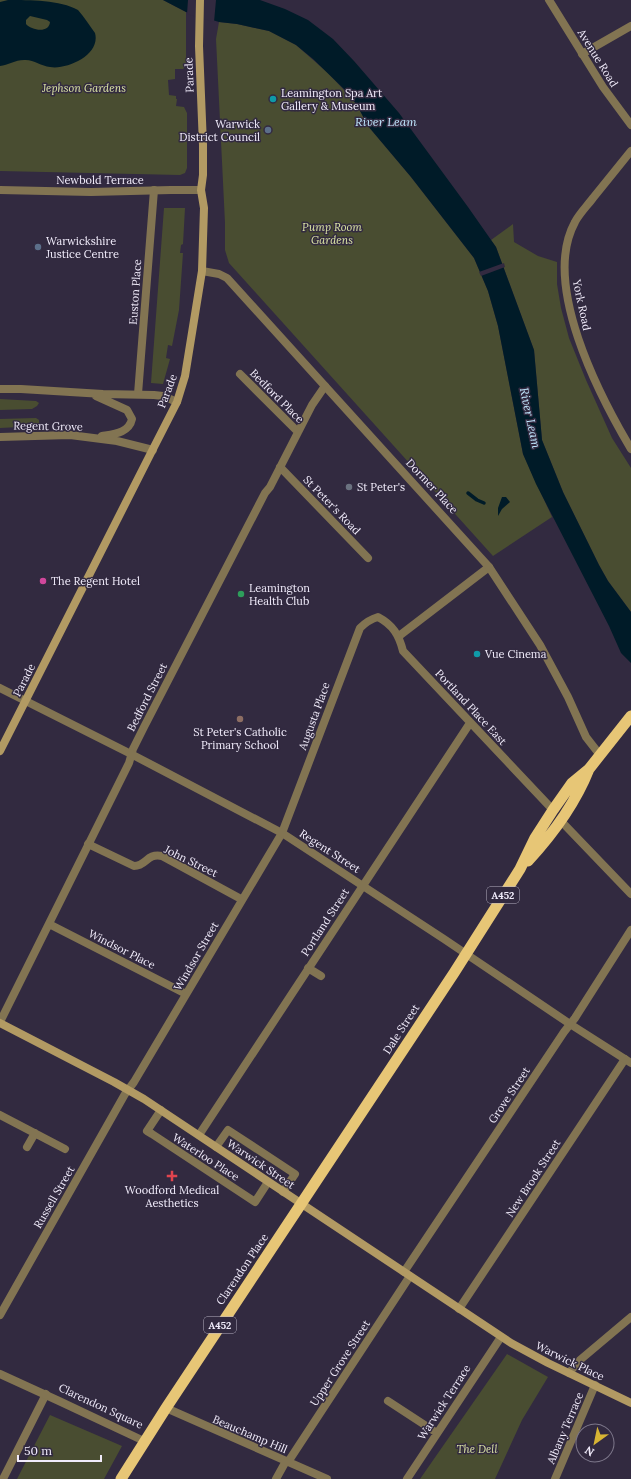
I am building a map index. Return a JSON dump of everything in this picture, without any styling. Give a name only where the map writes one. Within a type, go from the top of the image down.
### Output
[{"type":"highway","name":"A452","points":[[553,810],[572,783],[589,769],[631,716]]},
{"type":"highway","name":"A452","points":[[560,820],[581,789],[589,769]]},
{"type":"highway","name":"Dale Street","points":[[301,1203],[454,973],[520,868],[535,838],[553,810]]},
{"type":"highway","name":"Dale Street","points":[[520,868],[544,843],[560,820]]},
{"type":"highway","name":"Clarendon Place","points":[[166,1408],[301,1203]]},
{"type":"highway","name":"Clarendon Square","points":[[122,1479],[144,1441],[166,1408]]},
{"type":"main road","name":"Parade","points":[[0,751],[101,555],[177,402],[183,384],[188,362],[202,271],[204,208],[201,190],[203,173],[203,145],[199,25],[200,0]]},
{"type":"main road","name":"Warwick Street","points":[[0,1023],[128,1090],[161,1110],[501,1337]]},
{"type":"main road","name":"Warwick Place","points":[[501,1337],[528,1353],[631,1403]]},
{"type":"street","name":"Avenue Road","points":[[549,0],[603,87],[631,125]]},
{"type":"street","points":[[582,54],[631,26]]},
{"type":"street","name":"York Road","points":[[631,151],[575,222],[566,249],[565,277],[568,303],[580,344],[591,373],[631,449]]},
{"type":"street","name":"Newbold Terrace","points":[[0,190],[91,192],[201,190]]},
{"type":"street","name":"Euston Place","points":[[138,394],[154,190]]},
{"type":"street","name":"Dormer Place","points":[[202,271],[219,274],[227,278],[423,492],[489,567],[540,645],[568,697],[586,736],[600,755]]},
{"type":"street","name":"Bedford Place","points":[[240,374],[298,432]]},
{"type":"street","name":"Bedford Street","points":[[0,1023],[127,766],[131,754],[264,493],[270,487],[312,406],[325,386]]},
{"type":"street","points":[[0,389],[21,388],[90,393],[138,394],[163,396],[177,402]]},
{"type":"street","name":"Regent Grove","points":[[90,393],[128,410],[132,422],[128,428],[121,432],[96,438]]},
{"type":"street","name":"Regent Grove","points":[[0,436],[45,435],[96,438],[153,450]]},
{"type":"street","name":"St Peter's Road","points":[[280,467],[368,558]]},
{"type":"street","points":[[399,636],[489,567]]},
{"type":"street","name":"Portland Place East","points":[[378,617],[390,625],[399,636],[403,651],[553,810]]},
{"type":"street","name":"Augusta Place","points":[[282,833],[360,628],[371,619],[378,617]]},
{"type":"street","name":"Regent Street","points":[[0,688],[131,754],[282,833],[628,1061]]},
{"type":"street","name":"Portland Street","points":[[199,1135],[470,722]]},
{"type":"street","points":[[560,820],[631,894]]},
{"type":"street","name":"Windsor Street","points":[[128,1090],[241,899],[282,833]]},
{"type":"street","name":"John Street","points":[[88,844],[134,866],[142,865],[148,858],[154,855],[162,856],[241,899]]},
{"type":"street","name":"Windsor Place","points":[[49,924],[186,994]]},
{"type":"street","name":"Grove Street","points":[[407,1274],[631,930]]},
{"type":"street","points":[[308,968],[321,976]]},
{"type":"street","name":"New Brook Street","points":[[459,1309],[628,1061]]},
{"type":"street","name":"Russell Street","points":[[0,1315],[128,1090]]},
{"type":"street","name":"Waterloo Place","points":[[161,1110],[147,1131],[255,1202],[268,1182]]},
{"type":"street","points":[[0,1115],[65,1149]]},
{"type":"street","points":[[216,1147],[228,1130],[295,1174],[283,1192]]},
{"type":"street","points":[[27,1147],[35,1134]]},
{"type":"street","name":"Upper Grove Street","points":[[276,1479],[407,1274]]},
{"type":"street","points":[[569,1373],[580,1360],[631,1316]]},
{"type":"street","name":"Warwick Terrace","points":[[407,1479],[501,1337]]},
{"type":"street","name":"Clarendon Square","points":[[0,1374],[46,1394],[144,1441]]},
{"type":"street","name":"Albany Terrace","points":[[555,1479],[595,1385]]},
{"type":"street","name":"Clarendon Square","points":[[3,1479],[46,1394]]},
{"type":"street","points":[[388,1401],[437,1433]]},
{"type":"street","name":"Beauchamp Hill","points":[[166,1408],[327,1479]]},
{"type":"green space","name":"Jephson Gardens","points":[[0,0],[163,0],[186,12],[186,66],[183,69],[175,69],[175,79],[168,80],[169,95],[176,96],[176,106],[184,107],[187,113],[187,168],[185,173],[180,175],[0,171]]},
{"type":"green space","name":"Pump Room Gardens","points":[[219,22],[237,24],[269,31],[296,45],[328,73],[357,105],[368,126],[411,177],[474,258],[488,291],[498,326],[523,454],[552,517],[493,556],[229,263],[225,250],[216,39]]},
{"type":"green space","points":[[164,208],[185,208],[183,244],[181,245],[180,253],[183,253],[179,310],[172,346],[168,345],[166,358],[170,359],[163,384],[151,383]]},
{"type":"green space","points":[[513,224],[514,242],[538,256],[557,262],[557,284],[561,308],[569,338],[612,438],[631,468],[631,612],[608,581],[599,565],[563,492],[542,440],[534,350],[496,247],[491,240]]},
{"type":"green space","points":[[0,399],[36,401],[39,403],[32,409],[0,410]]},
{"type":"green space","points":[[36,418],[39,420],[39,426],[0,428],[0,419]]},
{"type":"green space","name":"The Dell","points":[[507,1354],[548,1377],[522,1420],[495,1479],[420,1479]]},
{"type":"green space","points":[[50,1415],[122,1446],[104,1479],[17,1479]]},
{"type":"water","points":[[8,0],[26,0],[54,2],[78,10],[95,33],[93,48],[81,59],[65,66],[50,67],[27,60],[21,60],[0,66],[0,2]],"holes":[[[30,16],[50,22],[49,26],[40,30],[32,28],[26,24],[26,20]]]},
{"type":"water","name":"River Leam","points":[[163,0],[260,0],[285,9],[308,20],[333,39],[399,113],[468,207],[496,247],[534,350],[542,440],[563,492],[599,565],[608,581],[631,612],[631,663],[621,653],[609,626],[536,484],[523,454],[498,326],[488,291],[474,258],[411,177],[368,126],[357,105],[344,89],[313,59],[296,45],[269,31],[237,24],[219,22],[186,12]]},
{"type":"water","points":[[502,497],[506,497],[510,502],[502,509],[498,516],[498,508]]},
{"type":"pier","points":[[188,0],[216,0],[214,22],[187,14]]},
{"type":"pier","points":[[504,263],[505,267],[481,276],[479,272]]},
{"type":"waterway","points":[[468,493],[484,503]]},
{"type":"place","name":"Leamington Spa Art Gallery & Museum","points":[[273,99]]},
{"type":"place","name":"Warwick District Council","points":[[268,130]]},
{"type":"place","name":"Warwickshire Justice Centre","points":[[38,247]]},
{"type":"place","name":"St Peter's","points":[[349,487]]},
{"type":"place","name":"The Regent Hotel","points":[[43,581]]},
{"type":"place","name":"Leamington Health Club","points":[[241,594]]},
{"type":"place","name":"Vue Cinema","points":[[477,654]]},
{"type":"place","name":"St Peter's Catholic Primary School","points":[[240,719]]},
{"type":"place","name":"Woodford Medical Aesthetics","points":[[172,1176]]}]
